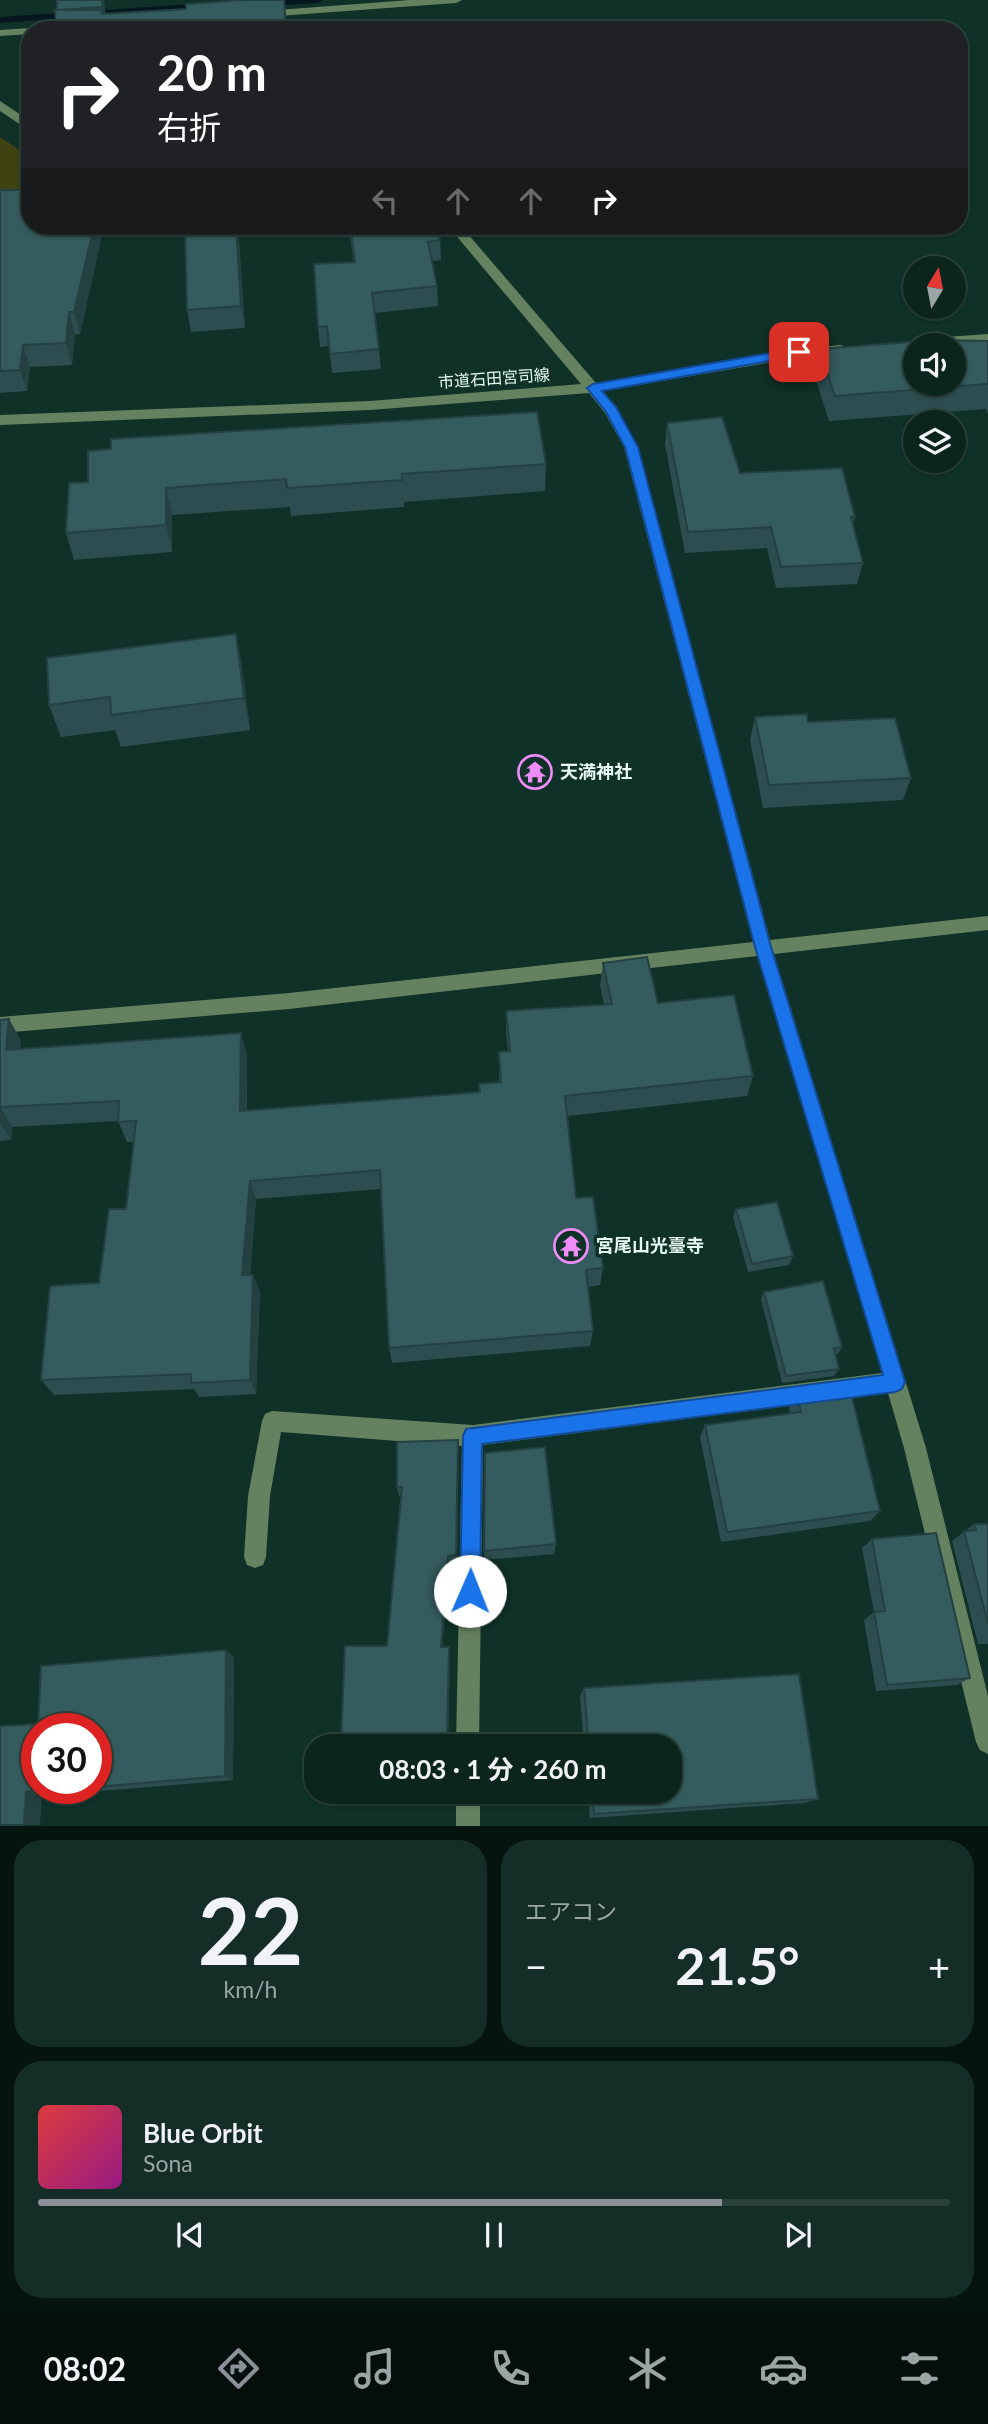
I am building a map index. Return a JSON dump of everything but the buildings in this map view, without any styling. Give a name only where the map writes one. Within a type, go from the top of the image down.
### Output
[{"type":"street","points":[[254,15],[308,16],[456,0]]},
{"type":"street","points":[[0,33],[21,32]]},
{"type":"street","points":[[0,105],[21,120]]},
{"type":"street","points":[[462,235],[611,410],[631,447],[763,947],[895,1382],[967,1647],[988,1742]]},
{"type":"street","points":[[966,339],[988,338]]},
{"type":"street","name":"市道石田宮司線","points":[[0,420],[304,410],[593,388],[799,352],[861,347]]},
{"type":"street","points":[[0,1025],[289,1001],[988,923]]},
{"type":"street","points":[[255,1557],[258,1496],[272,1422],[472,1436],[895,1382]]},
{"type":"street","points":[[468,1734],[472,1436]]},
{"type":"street","points":[[468,1804],[468,1825]]},
{"type":"shaded area","points":[[0,137],[21,151],[21,200],[0,202]]},
{"type":"waterway","points":[[265,3],[318,0]]},
{"type":"waterway","points":[[0,20],[208,6]]},
{"type":"place","name":"天満神社","points":[[535,772]]},
{"type":"place","name":"宮尾山光臺寺","points":[[571,1246]]},
{"type":"route","points":[[470,1591],[472,1436],[895,1382],[763,947],[631,447],[611,410],[593,388],[799,352]]}]
